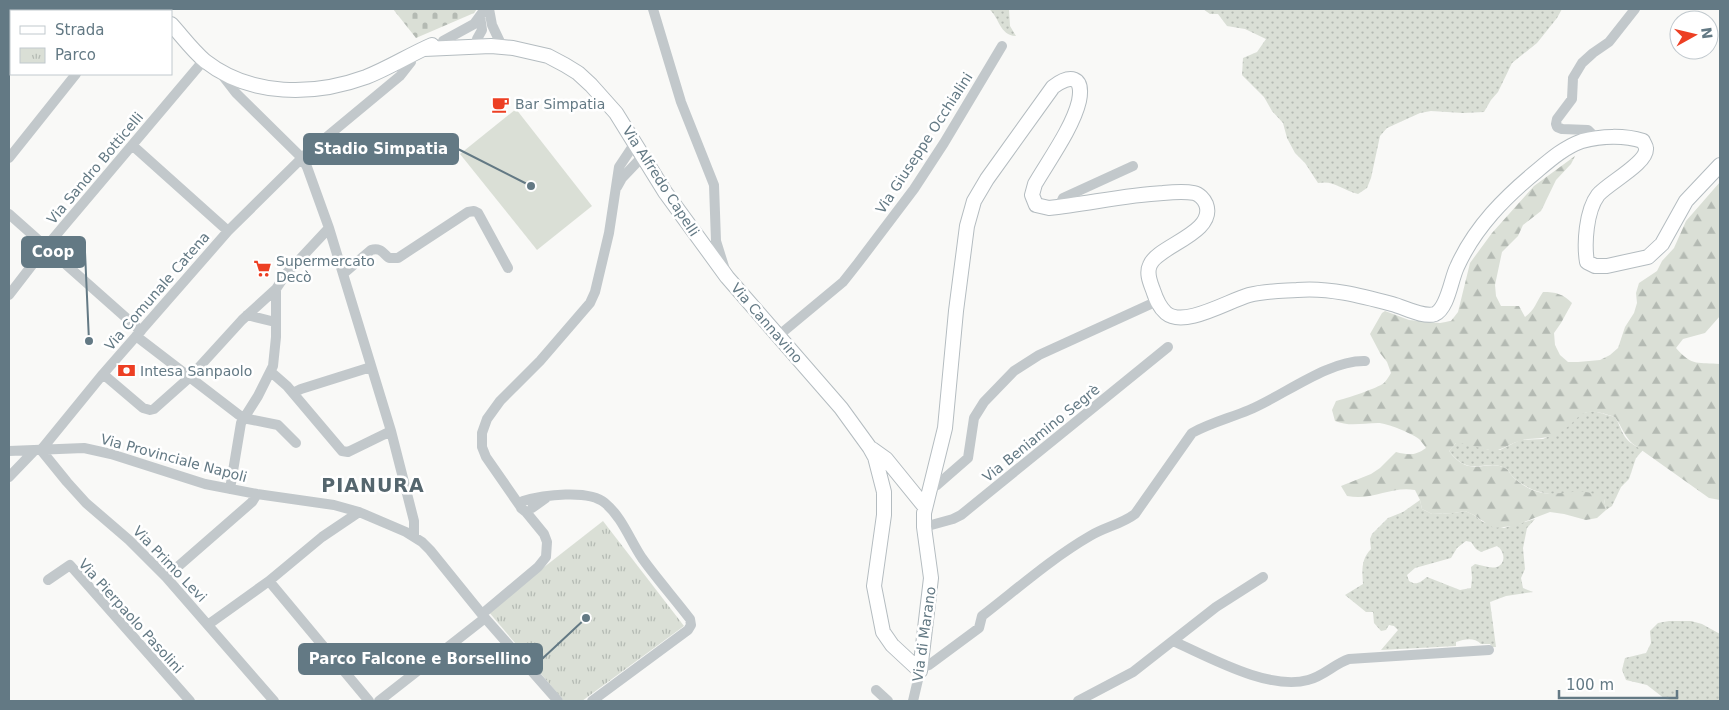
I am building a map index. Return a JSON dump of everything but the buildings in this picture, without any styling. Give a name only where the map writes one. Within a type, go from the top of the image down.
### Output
[{"type":"street","points":[[489,9],[492,25],[505,46]]},
{"type":"street","name":"Via Cannavino","points":[[654,9],[681,102],[714,185],[715,235],[727,277],[841,408],[875,458],[884,492],[884,515],[874,586],[883,632],[892,645],[920,670]]},
{"type":"street","points":[[1592,139],[1593,135],[1588,130],[1562,129],[1557,127],[1557,119],[1572,99],[1574,92],[1573,78],[1582,63],[1593,52],[1609,42],[1635,9]]},
{"type":"street","points":[[444,44],[480,16],[482,30],[477,39]]},
{"type":"street","name":"Via Alfredo Capelli","points":[[172,25],[204,60],[237,78],[266,88],[306,90],[327,88],[366,76],[424,49],[477,39],[548,56],[578,73],[605,99],[616,113],[665,192],[727,277]]},
{"type":"street","name":"Via Alfredo Capelli","points":[[444,44],[505,46]]},
{"type":"street","name":"Via Giuseppe Occhialini","points":[[778,336],[843,282],[855,268],[914,189],[1002,46]]},
{"type":"street","name":"Via Comunale Catena","points":[[9,477],[37,450],[228,231],[302,158],[400,76],[411,62],[411,56]]},
{"type":"street","name":"Via Sandro Botticelli","points":[[9,296],[46,247],[204,60]]},
{"type":"street","points":[[217,68],[236,93],[302,158],[307,167],[329,228],[391,431],[413,518],[414,537]]},
{"type":"street","points":[[9,158],[75,75]]},
{"type":"street","points":[[236,93],[234,85],[237,78]]},
{"type":"street","name":"Via di Marano","points":[[913,701],[920,670],[932,578],[924,527],[925,507],[946,419],[956,311],[967,226],[974,201],[987,179],[1053,87],[1063,80],[1071,79],[1075,80],[1080,87],[1078,103],[1072,120],[1035,184],[1032,195],[1036,205],[1049,208],[1059,207]]},
{"type":"street","points":[[1059,207],[1147,194],[1178,192],[1196,193],[1204,199],[1208,210],[1205,220],[1191,234],[1150,263],[1149,276],[1156,301],[1167,314],[1173,317],[1192,317],[1251,294],[1302,289],[1324,290],[1359,296],[1395,304],[1426,315],[1435,314],[1441,309],[1446,300],[1456,269],[1469,243],[1510,193],[1561,152],[1580,142],[1608,137],[1634,138],[1643,141],[1646,148],[1645,156],[1633,168],[1617,178],[1599,195],[1592,205],[1586,236],[1586,254],[1588,262],[1595,266],[1629,262],[1648,257],[1662,244],[1686,201],[1720,165]]},
{"type":"street","points":[[379,701],[483,616],[538,567],[546,557],[547,550],[544,534],[525,504],[486,457],[482,447],[482,433],[488,419],[500,401],[540,360],[590,303],[597,284],[609,233],[619,167],[635,143]]},
{"type":"street","points":[[132,145],[228,231]]},
{"type":"street","points":[[617,188],[622,178],[643,156]]},
{"type":"street","points":[[1059,207],[1063,198],[1133,166]]},
{"type":"street","points":[[343,274],[375,249],[381,250],[390,258],[398,258],[472,211],[478,213],[508,268]]},
{"type":"street","points":[[9,214],[190,377],[244,418],[278,425],[296,443]]},
{"type":"street","points":[[103,374],[142,408],[150,410],[157,408],[190,377],[247,315],[276,288],[286,274],[329,228]]},
{"type":"street","points":[[230,489],[240,425],[271,372],[276,347],[276,288]]},
{"type":"street","points":[[929,489],[937,485],[968,458],[974,418],[984,402],[1014,371],[1039,355],[1153,303]]},
{"type":"street","points":[[247,315],[275,322]]},
{"type":"street","name":"Via Beniamino Segrè","points":[[924,527],[961,515],[1168,347]]},
{"type":"street","points":[[920,670],[979,628],[982,616],[1060,556],[1091,535],[1135,514],[1192,433],[1250,410],[1332,368],[1357,361],[1365,361]]},
{"type":"street","points":[[293,393],[301,388],[371,367]]},
{"type":"street","points":[[271,372],[293,393],[342,451],[348,452],[391,431]]},
{"type":"street","name":"Via Provinciale Napoli","points":[[9,451],[73,448],[97,451],[205,484],[257,494],[320,502],[359,512],[414,537],[430,550],[483,616],[558,701]]},
{"type":"street","name":"Via Cannavino","points":[[870,448],[886,459],[925,507]]},
{"type":"street","name":"Via Primo Levi","points":[[37,450],[86,503],[166,577],[209,624],[274,701]]},
{"type":"street","points":[[166,577],[252,502],[257,494]]},
{"type":"street","points":[[525,504],[551,494],[590,496],[605,503],[635,543],[641,556],[690,619],[690,628],[592,701]]},
{"type":"street","points":[[209,624],[269,581],[322,537],[359,512]]},
{"type":"street","name":"Via Pierpaolo Pasolini","points":[[48,580],[70,565],[190,701]]},
{"type":"street","points":[[1078,701],[1133,672],[1216,607],[1263,577]]},
{"type":"street","points":[[269,581],[369,701]]},
{"type":"street","points":[[1173,641],[1225,665],[1262,678],[1298,682],[1316,678],[1348,659],[1489,650]]},
{"type":"street","points":[[876,690],[888,701]]},
{"type":"shaded area","points":[[21,9],[72,9],[71,10]]},
{"type":"green space","points":[[393,9],[477,9],[474,13],[416,38]]},
{"type":"green space","points":[[989,9],[1009,9],[1010,26],[1016,36],[1006,33]]},
{"type":"green space","points":[[1203,9],[1562,9],[1537,43],[1512,63],[1498,92],[1484,112],[1431,111],[1420,113],[1387,128],[1380,136],[1367,188],[1358,194],[1333,184],[1318,183],[1305,163],[1295,153],[1287,138],[1283,123],[1272,111],[1264,97],[1242,75],[1243,58],[1257,52],[1266,39],[1245,29],[1227,26],[1218,14],[1210,14]]},
{"type":"green space","points":[[516,109],[592,206],[537,250],[460,154]]},
{"type":"green space","points":[[1575,156],[1571,164],[1556,180],[1541,211],[1523,225],[1518,236],[1502,252],[1495,285],[1496,296],[1501,306],[1519,306],[1525,317],[1533,309],[1543,292],[1556,293],[1566,297],[1572,303],[1554,333],[1555,345],[1560,355],[1568,362],[1578,362],[1600,360],[1610,355],[1618,348],[1625,327],[1634,313],[1639,283],[1657,271],[1662,261],[1674,248],[1686,221],[1720,182],[1720,316],[1705,333],[1683,339],[1676,348],[1691,361],[1720,364],[1720,500],[1709,498],[1633,444],[1625,435],[1615,417],[1592,412],[1585,413],[1564,430],[1550,437],[1523,440],[1498,450],[1488,450],[1456,443],[1449,451],[1457,460],[1464,464],[1478,467],[1491,465],[1505,468],[1519,482],[1539,492],[1551,494],[1582,492],[1597,495],[1604,499],[1606,510],[1597,518],[1586,520],[1550,512],[1514,526],[1493,528],[1465,511],[1432,514],[1422,509],[1415,490],[1398,490],[1366,497],[1347,496],[1341,486],[1371,474],[1396,452],[1411,454],[1426,448],[1415,437],[1387,425],[1378,423],[1351,424],[1335,421],[1332,410],[1336,401],[1381,385],[1391,373],[1387,362],[1370,334],[1382,313],[1385,311],[1409,320],[1440,323],[1451,321],[1458,312],[1470,263],[1492,233],[1534,186]]},
{"type":"green space","points":[[1593,411],[1615,417],[1627,439],[1643,450],[1636,458],[1629,479],[1621,487],[1612,506],[1606,510],[1604,499],[1556,495],[1537,491],[1519,482],[1505,468],[1490,465],[1471,466],[1464,464],[1449,451],[1456,443],[1467,443],[1489,450],[1500,450],[1520,440],[1543,439],[1564,429],[1582,413]]},
{"type":"green space","points":[[1420,500],[1422,509],[1432,514],[1465,511],[1483,522],[1504,528],[1535,519],[1527,528],[1523,548],[1525,569],[1521,578],[1523,588],[1533,592],[1506,596],[1490,602],[1496,647],[1469,639],[1456,642],[1456,646],[1381,650],[1398,630],[1394,626],[1389,625],[1386,630],[1381,631],[1374,623],[1373,612],[1366,612],[1345,595],[1363,584],[1363,565],[1365,557],[1371,549],[1370,539],[1372,534],[1388,518],[1403,512]],"holes":[[[1466,541],[1471,542],[1481,552],[1497,546],[1503,556],[1502,563],[1497,567],[1475,564],[1471,567],[1471,588],[1460,590],[1427,577],[1416,583],[1409,581],[1407,575],[1415,568],[1451,558],[1457,548]]]},
{"type":"green space","points":[[603,521],[684,626],[582,701],[564,701],[488,611]]},
{"type":"green space","points":[[1691,621],[1702,624],[1720,634],[1720,701],[1677,701],[1665,699],[1647,685],[1626,680],[1622,670],[1625,658],[1646,653],[1651,643],[1650,631],[1658,623]]},
{"type":"place","name":"Bar Simpatia","points":[[501,104]]},
{"type":"place","name":"Stadio Simpatia","points":[[531,186]]},
{"type":"place","name":"Supermercato Decò","points":[[262,269]]},
{"type":"place","name":"Coop","points":[[89,341]]},
{"type":"place","name":"Intesa Sanpaolo","points":[[126,371]]},
{"type":"place","name":"Parco Falcone e Borsellino","points":[[586,618]]},
{"type":"district","name":"PIANURA","points":[[373,485]]}]
